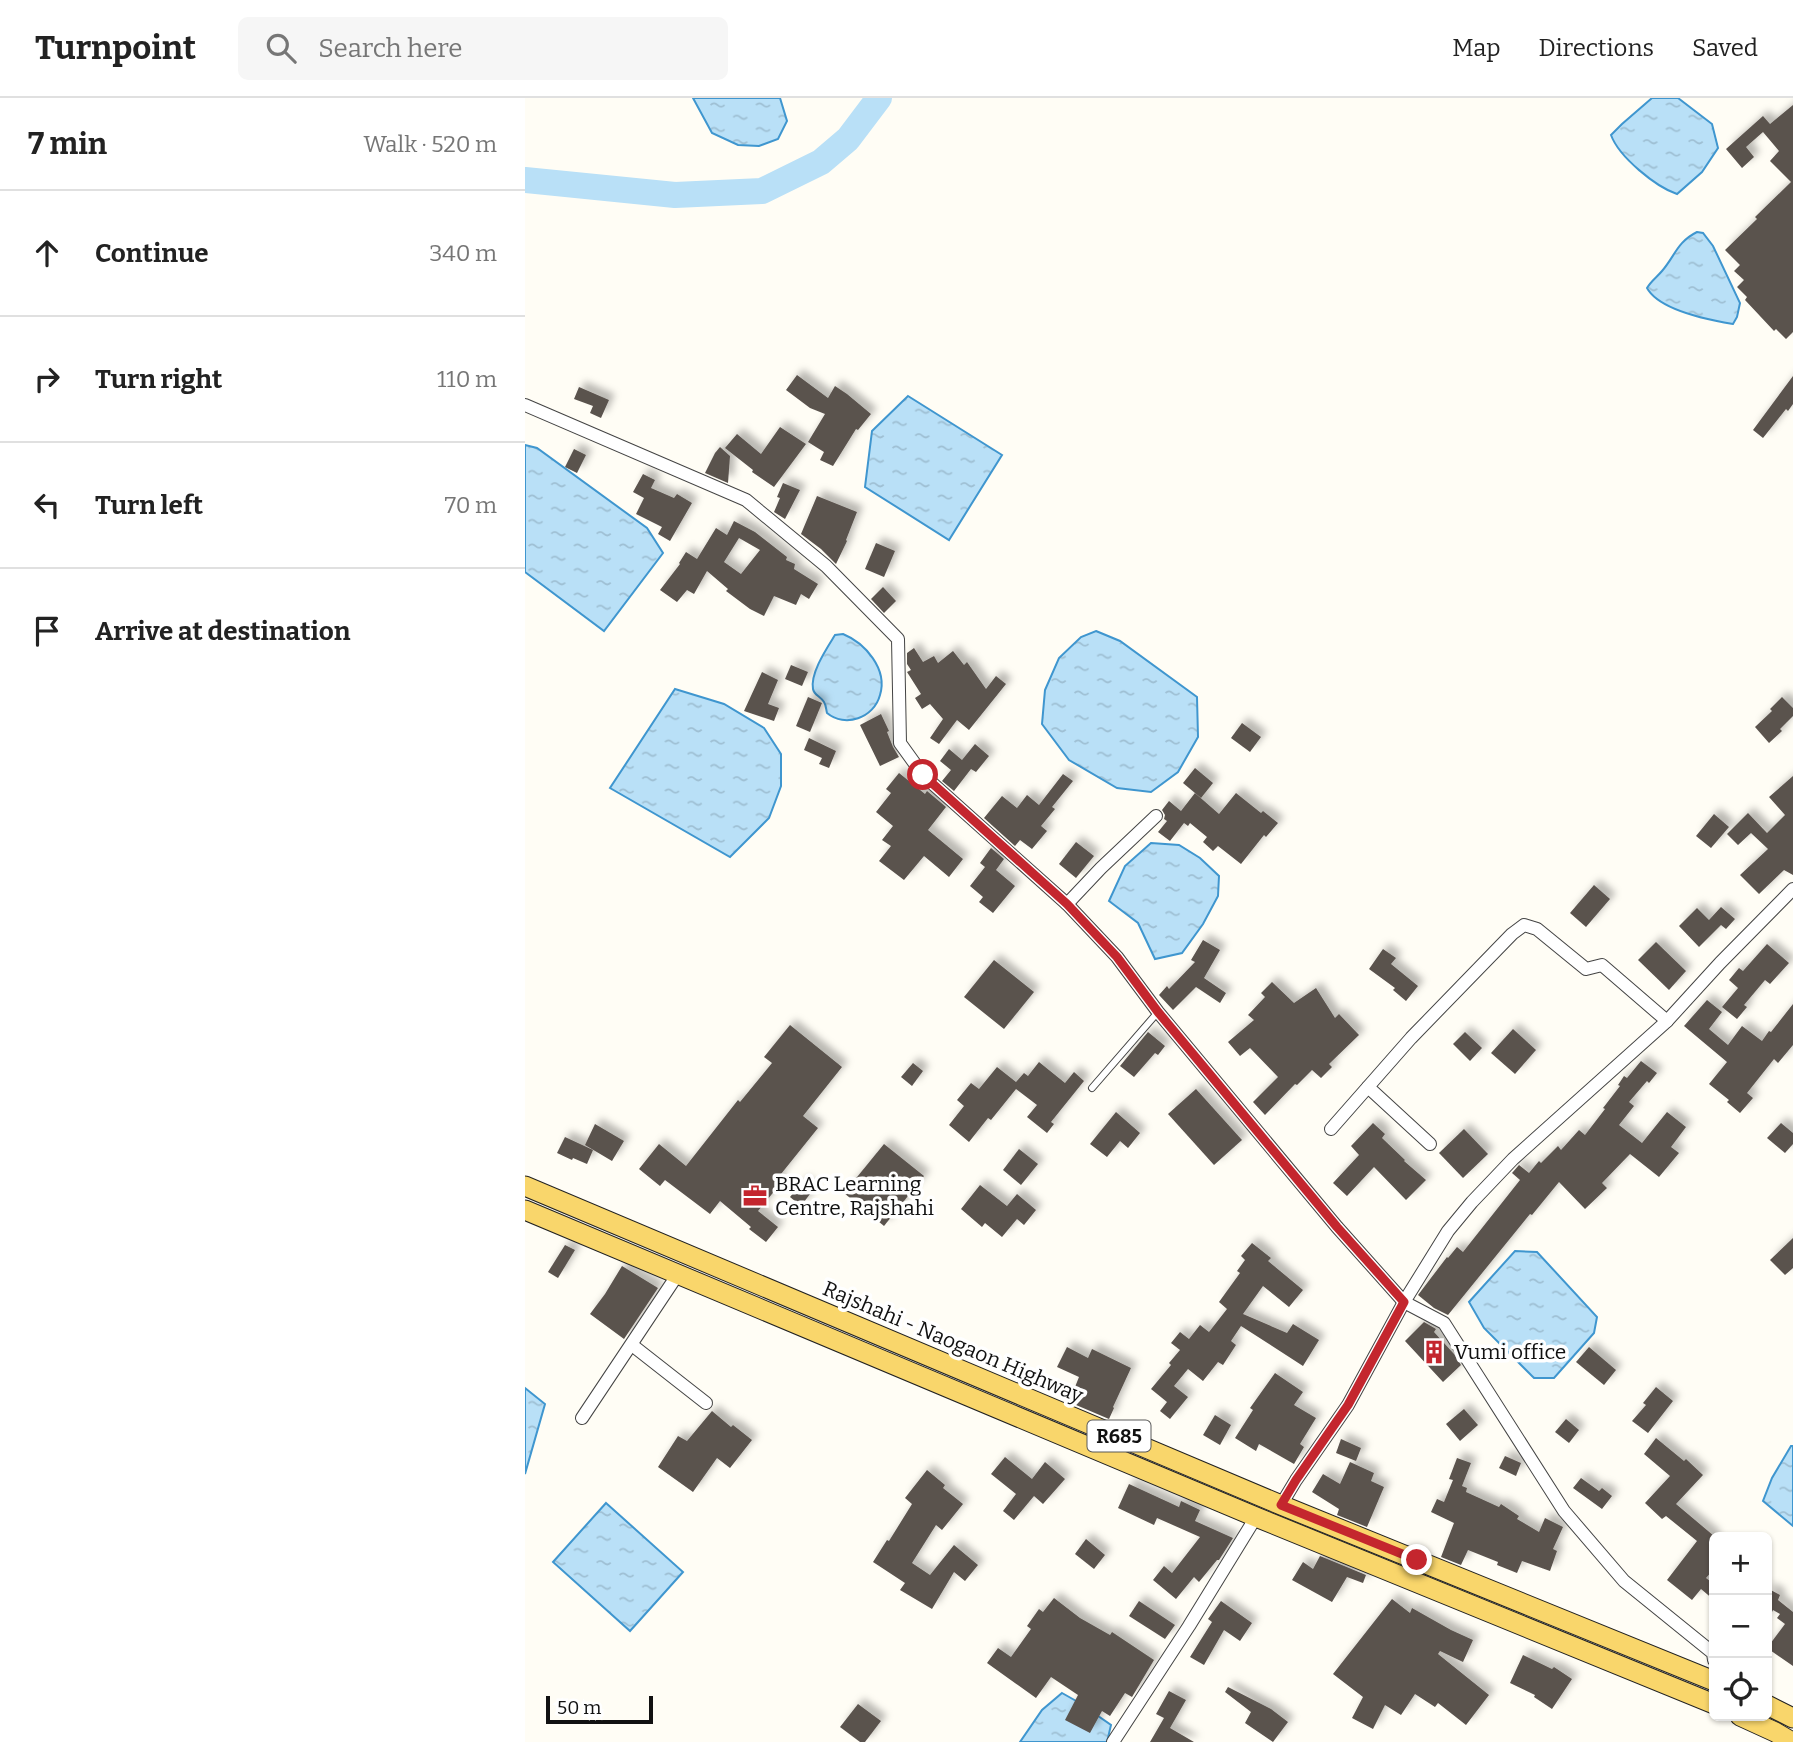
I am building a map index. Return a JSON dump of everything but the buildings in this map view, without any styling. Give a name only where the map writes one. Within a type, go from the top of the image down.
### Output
[{"type":"main road","name":"Rajshahi - Naogaon Highway","points":[[525,1186],[1281,1505],[1709,1679]]},
{"type":"main road","name":"Rajshahi - Naogaon Highway","points":[[525,1210],[1256,1517],[1709,1702]]},
{"type":"main road","points":[[1138,1467],[1146,1447]]},
{"type":"main road","points":[[1409,1580],[1417,1560]]},
{"type":"main road","points":[[1772,1707],[1793,1718]]},
{"type":"main road","points":[[1752,1721],[1792,1742]]},
{"type":"street","points":[[525,405],[745,500],[826,566],[898,639],[900,743],[923,775],[1067,904],[1117,957],[1158,1012],[1337,1227],[1404,1302],[1444,1323],[1564,1511],[1615,1571],[1713,1653],[1714,1658]]},
{"type":"street","points":[[1067,904],[1156,816]]},
{"type":"street","points":[[1281,1505],[1348,1405],[1404,1302],[1448,1231],[1472,1202],[1513,1159],[1667,1021],[1793,890]]},
{"type":"street","points":[[1331,1129],[1411,1038],[1512,934],[1524,925],[1537,929],[1585,969],[1602,965],[1667,1021]]},
{"type":"street","points":[[1368,1087],[1430,1144]]},
{"type":"street","points":[[582,1418],[678,1274]]},
{"type":"street","points":[[632,1345],[706,1403]]},
{"type":"street","points":[[1113,1742],[1256,1517]]},
{"type":"lane","points":[[1092,1088],[1158,1012]]},
{"type":"water","points":[[693,98],[780,98],[787,121],[778,139],[759,146],[738,145],[712,133]]},
{"type":"water","points":[[1652,98],[1678,98],[1712,124],[1718,148],[1702,172],[1677,194],[1639,170],[1622,153],[1611,135]]},
{"type":"water","points":[[1697,232],[1703,233],[1713,246],[1740,303],[1733,324],[1698,317],[1673,308],[1653,296],[1647,288],[1681,245]]},
{"type":"water","points":[[908,396],[1002,455],[949,540],[865,487],[872,431]]},
{"type":"water","points":[[525,445],[537,448],[647,528],[663,553],[604,631],[525,572]]},
{"type":"water","points":[[1096,631],[1120,641],[1197,697],[1198,737],[1178,772],[1151,792],[1117,788],[1069,760],[1042,724],[1045,690],[1059,658],[1081,637]]},
{"type":"water","points":[[843,634],[859,644],[873,658],[882,685],[872,710],[850,720],[842,720],[827,713],[824,702],[813,689],[814,676],[824,654],[835,635]]},
{"type":"water","points":[[675,689],[724,704],[764,728],[781,754],[781,786],[769,818],[730,857],[610,788]]},
{"type":"water","points":[[1151,843],[1179,845],[1200,858],[1219,876],[1218,896],[1203,924],[1182,953],[1155,959],[1138,923],[1109,901],[1125,866]]},
{"type":"water","points":[[1515,1251],[1537,1252],[1597,1317],[1594,1333],[1554,1378],[1534,1378],[1484,1328],[1469,1302]]},
{"type":"water","points":[[525,1388],[545,1404],[525,1474]]},
{"type":"water","points":[[1791,1446],[1793,1526],[1763,1501],[1772,1478]]},
{"type":"water","points":[[606,1503],[683,1572],[630,1631],[553,1562]]},
{"type":"water","points":[[1062,1693],[1111,1725],[1107,1742],[1020,1742],[1042,1710]]},
{"type":"waterway","points":[[525,180],[675,195],[762,191],[821,162],[848,139],[879,98]]},
{"type":"place","name":"BRAC Learning Centre, Rajshahi","points":[[755,1196]]},
{"type":"place","name":"Vumi office","points":[[1434,1352]]},
{"type":"route","points":[[923,775],[1067,904],[1117,957],[1158,1012],[1337,1227],[1404,1302],[1348,1405],[1281,1505],[1417,1560]]}]
